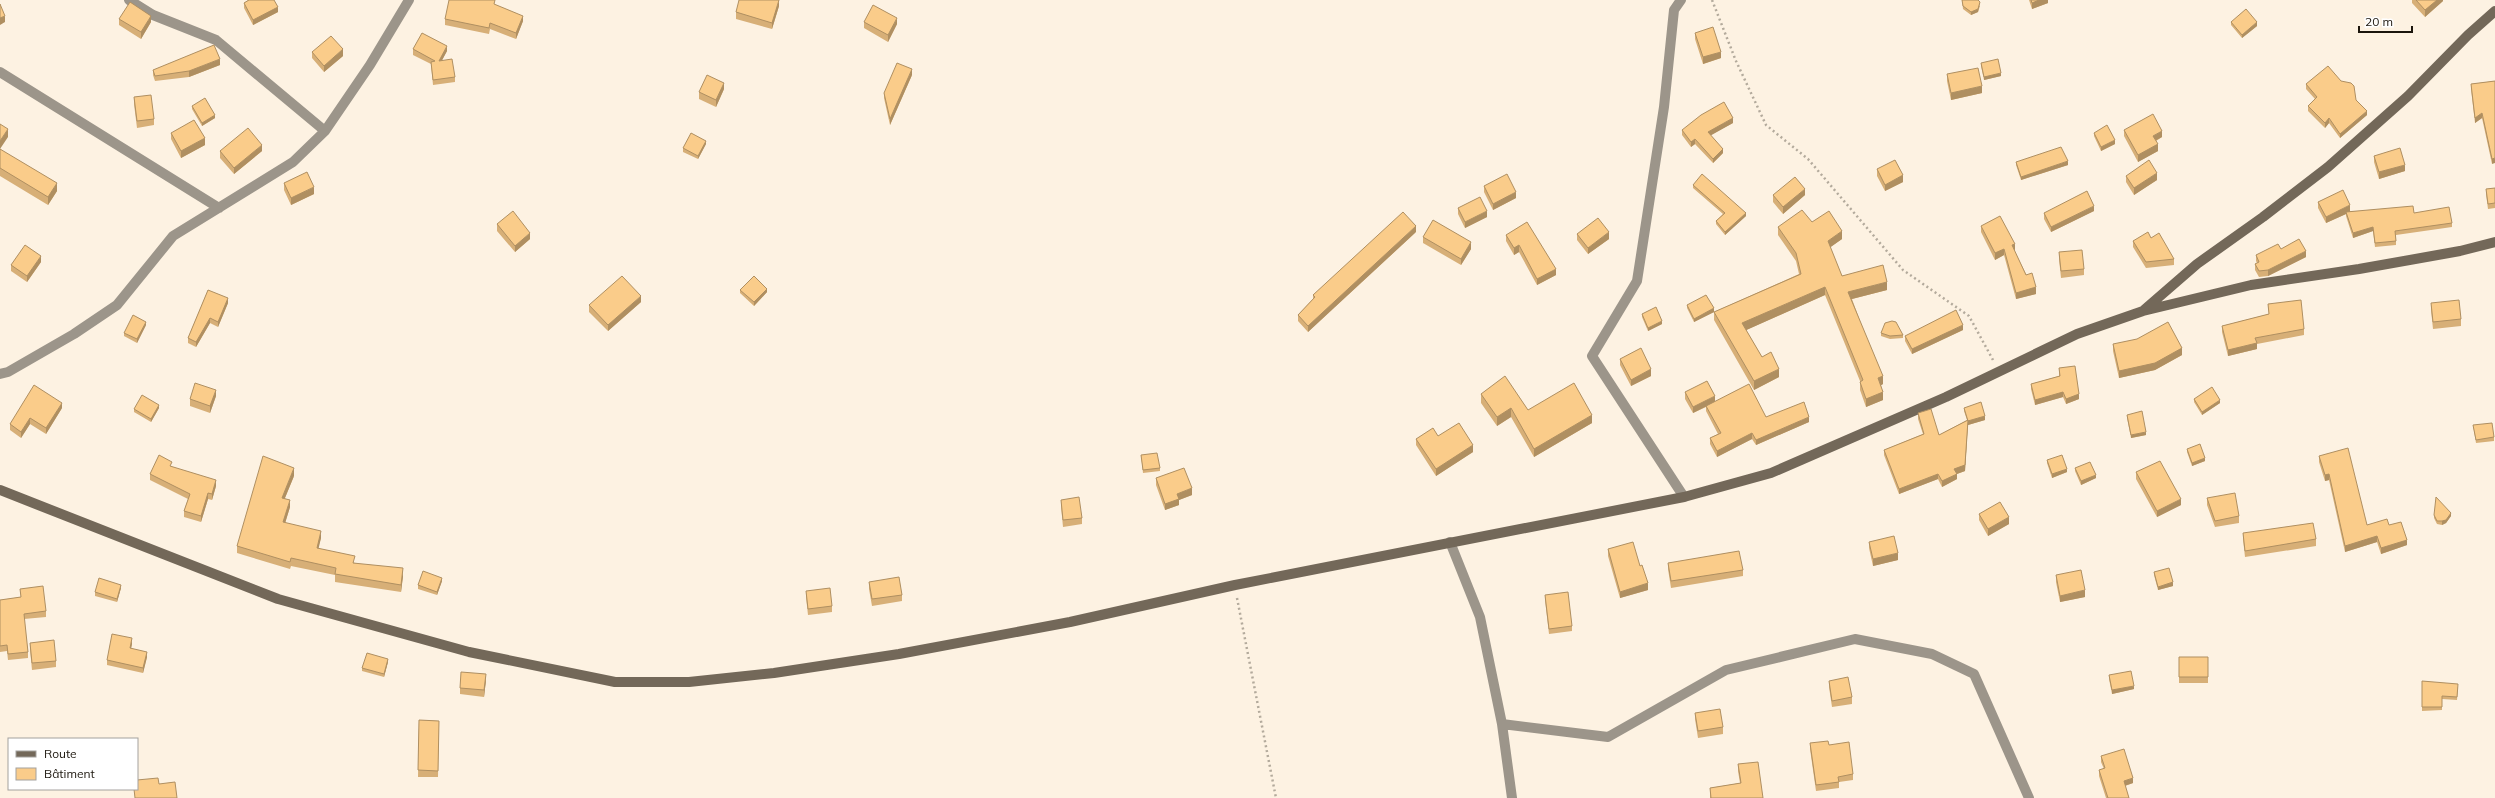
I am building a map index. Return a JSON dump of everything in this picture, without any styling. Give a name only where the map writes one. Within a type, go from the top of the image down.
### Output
[{"type":"street","points":[[129,0],[153,15],[216,40],[324,131]]},
{"type":"street","points":[[0,374],[8,372],[74,334],[117,305],[173,236],[293,162],[324,131],[370,65],[409,0]]},
{"type":"street","points":[[1681,0],[1674,10],[1664,107],[1637,281],[1592,356],[1684,497]]},
{"type":"street","points":[[2143,311],[2197,264],[2263,217],[2328,166],[2408,96],[2468,35],[2495,11]]},
{"type":"street","points":[[0,72],[219,208]]},
{"type":"street","points":[[0,490],[278,599],[468,652],[615,682],[689,682],[720,679],[774,673],[899,654],[1070,622],[1235,586],[1450,542],[1684,497],[1771,473],[1946,397],[2077,334],[2143,311],[2251,285],[2359,269],[2460,251],[2495,242]]},
{"type":"street","points":[[1450,542],[1480,617],[1502,724],[1512,798]]},
{"type":"street","points":[[1502,724],[1608,737],[1726,670],[1855,639],[1932,654],[1974,674],[2029,798]]},
{"type":"path","points":[[1712,0],[1736,61],[1766,125],[1808,159],[1904,270],[1969,316],[2000,371]]},
{"type":"path","points":[[1235,586],[1276,798]]},
{"type":"building","points":[[249,0],[274,0],[278,7],[253,20],[244,3]]},
{"type":"building","points":[[449,0],[495,0],[494,4],[523,16],[516,33],[490,23],[489,28],[445,19]]},
{"type":"building","points":[[739,0],[779,0],[772,23],[736,12]]},
{"type":"building","points":[[1962,0],[1978,0],[1980,2],[1978,9],[1971,12],[1963,6]]},
{"type":"building","points":[[2031,0],[2039,0],[2032,3]]},
{"type":"building","points":[[2416,0],[2437,0],[2425,10]]},
{"type":"building","points":[[130,2],[151,16],[141,32],[119,19]]},
{"type":"building","points":[[0,4],[5,16],[0,18]]},
{"type":"building","points":[[873,5],[897,18],[888,35],[864,22]]},
{"type":"building","points":[[2246,9],[2257,22],[2242,35],[2231,22]]},
{"type":"building","points":[[1713,27],[1721,52],[1703,57],[1695,33]]},
{"type":"building","points":[[422,33],[447,46],[439,61],[452,59],[455,77],[433,80],[431,62],[435,61],[413,49]]},
{"type":"building","points":[[331,36],[343,49],[324,66],[312,52]]},
{"type":"building","points":[[214,45],[220,59],[189,71],[155,76],[153,70]]},
{"type":"building","points":[[1998,59],[2001,73],[1984,77],[1981,63]]},
{"type":"building","points":[[897,63],[912,69],[890,119],[884,93]]},
{"type":"building","points":[[2328,66],[2341,81],[2351,83],[2354,86],[2356,100],[2367,111],[2340,134],[2329,118],[2325,123],[2308,106],[2317,97],[2306,84]]},
{"type":"building","points":[[1978,68],[1982,86],[1951,93],[1947,74]]},
{"type":"building","points":[[707,75],[724,83],[716,100],[699,92]]},
{"type":"building","points":[[2495,81],[2495,158],[2492,159],[2482,113],[2475,118],[2471,84]]},
{"type":"building","points":[[151,95],[154,119],[137,121],[134,97]]},
{"type":"building","points":[[205,98],[215,115],[202,123],[192,106]]},
{"type":"building","points":[[1724,102],[1733,118],[1708,132],[1723,149],[1713,159],[1695,139],[1691,142],[1682,130],[1701,115]]},
{"type":"building","points":[[2153,114],[2162,131],[2153,136],[2158,144],[2138,155],[2124,130]]},
{"type":"building","points":[[194,120],[205,138],[181,151],[171,133]]},
{"type":"building","points":[[0,124],[8,129],[0,141]]},
{"type":"building","points":[[2107,125],[2115,140],[2101,147],[2094,133]]},
{"type":"building","points":[[248,128],[262,145],[234,168],[220,151]]},
{"type":"building","points":[[691,133],[706,141],[698,156],[683,148]]},
{"type":"building","points":[[2061,147],[2068,161],[2021,177],[2016,162]]},
{"type":"building","points":[[2400,148],[2405,165],[2379,172],[2374,156]]},
{"type":"building","points":[[0,149],[57,183],[48,197],[0,168]]},
{"type":"building","points":[[1895,160],[1903,175],[1885,185],[1877,169]]},
{"type":"building","points":[[2149,160],[2157,173],[2134,188],[2126,176]]},
{"type":"building","points":[[307,172],[314,187],[291,198],[284,183]]},
{"type":"building","points":[[1507,174],[1516,192],[1493,204],[1484,186]]},
{"type":"building","points":[[1702,174],[1746,213],[1725,232],[1716,221],[1725,213],[1693,185]]},
{"type":"building","points":[[1795,177],[1805,189],[1783,207],[1773,195]]},
{"type":"building","points":[[2495,188],[2495,203],[2488,204],[2486,189]]},
{"type":"building","points":[[2343,190],[2350,205],[2326,217],[2318,202]]},
{"type":"building","points":[[2087,191],[2094,206],[2051,227],[2044,213]]},
{"type":"building","points":[[1480,197],[1487,211],[1465,222],[1458,208]]},
{"type":"building","points":[[2413,206],[2414,213],[2449,207],[2452,223],[2395,231],[2396,241],[2375,243],[2373,227],[2353,233],[2346,212]]},
{"type":"building","points":[[1802,210],[1812,222],[1829,211],[1842,231],[1828,241],[1842,276],[1883,265],[1887,282],[1848,292],[1883,376],[1878,378],[1883,392],[1866,399],[1860,382],[1863,380],[1825,287],[1742,323],[1762,357],[1771,352],[1779,369],[1754,381],[1714,312],[1801,274],[1796,253],[1778,227]]},
{"type":"building","points":[[513,211],[530,233],[515,246],[497,224]]},
{"type":"building","points":[[1403,212],[1416,226],[1308,326],[1298,315],[1315,297],[1313,295]]},
{"type":"building","points":[[2000,216],[2015,244],[2012,245],[2026,275],[2032,273],[2036,287],[2016,293],[2004,249],[1995,253],[1981,226]]},
{"type":"building","points":[[1598,218],[1609,232],[1588,248],[1577,234]]},
{"type":"building","points":[[1433,220],[1471,242],[1461,259],[1423,237]]},
{"type":"building","points":[[1527,222],[1556,269],[1537,279],[1519,245],[1514,248],[1506,235]]},
{"type":"building","points":[[2148,232],[2151,238],[2159,233],[2174,259],[2146,262],[2133,241]]},
{"type":"building","points":[[2299,239],[2306,251],[2268,270],[2259,271],[2255,264],[2259,262],[2256,255],[2278,244],[2281,249]]},
{"type":"building","points":[[25,245],[41,256],[27,276],[11,265]]},
{"type":"building","points":[[2082,250],[2084,269],[2061,271],[2059,252]]},
{"type":"building","points":[[622,276],[641,296],[608,325],[589,305]]},
{"type":"building","points":[[754,276],[767,289],[754,302],[740,290]]},
{"type":"building","points":[[208,290],[228,298],[218,322],[210,318],[196,342],[188,338]]},
{"type":"building","points":[[1706,295],[1714,308],[1694,319],[1687,305]]},
{"type":"building","points":[[2301,300],[2304,329],[2255,338],[2257,343],[2228,350],[2222,326],[2269,314],[2268,304]]},
{"type":"building","points":[[2459,300],[2461,319],[2433,322],[2431,303]]},
{"type":"building","points":[[1656,307],[1662,321],[1648,328],[1642,314]]},
{"type":"building","points":[[1956,310],[1963,325],[1912,349],[1905,336]]},
{"type":"building","points":[[133,315],[146,322],[137,339],[124,333]]},
{"type":"building","points":[[1892,321],[1896,322],[1903,335],[1890,336],[1881,333],[1885,323]]},
{"type":"building","points":[[2168,322],[2182,348],[2155,363],[2119,371],[2113,344],[2137,339]]},
{"type":"building","points":[[1641,348],[1651,369],[1631,380],[1620,359]]},
{"type":"building","points":[[2075,366],[2079,394],[2066,399],[2063,392],[2035,400],[2031,384],[2060,376],[2059,368]]},
{"type":"building","points":[[1505,376],[1528,410],[1574,383],[1592,415],[1534,449],[1511,408],[1497,417],[1481,394]]},
{"type":"building","points":[[1707,381],[1715,396],[1693,407],[1685,392]]},
{"type":"building","points":[[195,383],[216,390],[210,406],[190,399]]},
{"type":"building","points":[[1749,384],[1766,417],[1804,402],[1809,417],[1756,440],[1752,433],[1717,451],[1710,438],[1721,433],[1706,406]]},
{"type":"building","points":[[34,385],[62,403],[46,428],[30,418],[21,432],[10,424]]},
{"type":"building","points":[[2212,387],[2220,400],[2202,412],[2194,399]]},
{"type":"building","points":[[142,395],[159,405],[151,419],[134,409]]},
{"type":"building","points":[[1981,402],[1985,416],[1968,421],[1964,408]]},
{"type":"building","points":[[1931,409],[1939,435],[1968,420],[1965,465],[1954,469],[1957,474],[1942,481],[1938,474],[1899,489],[1884,450],[1924,434],[1918,413]]},
{"type":"building","points":[[2142,411],[2146,432],[2131,435],[2127,415]]},
{"type":"building","points":[[1459,423],[1473,445],[1436,469],[1416,439],[1433,428],[1438,436]]},
{"type":"building","points":[[2492,423],[2494,437],[2476,440],[2473,425]]},
{"type":"building","points":[[2200,444],[2205,458],[2192,463],[2187,449]]},
{"type":"building","points":[[2348,448],[2367,525],[2387,519],[2389,525],[2401,522],[2407,540],[2381,548],[2377,536],[2345,546],[2329,474],[2325,475],[2319,456]]},
{"type":"building","points":[[1157,453],[1160,468],[1143,470],[1141,455]]},
{"type":"building","points":[[159,455],[172,462],[170,466],[216,480],[212,494],[208,493],[201,516],[184,511],[190,494],[150,474]]},
{"type":"building","points":[[2062,455],[2067,469],[2052,474],[2047,460]]},
{"type":"building","points":[[263,456],[294,468],[282,498],[290,500],[283,522],[321,531],[317,548],[355,556],[353,563],[403,568],[401,585],[335,574],[336,568],[291,558],[290,562],[237,546]]},
{"type":"building","points":[[2160,461],[2181,499],[2157,511],[2136,472]]},
{"type":"building","points":[[2090,462],[2096,475],[2081,481],[2075,468]]},
{"type":"building","points":[[1184,468],[1192,488],[1177,494],[1179,499],[1165,504],[1156,478]]},
{"type":"building","points":[[2235,493],[2239,516],[2215,521],[2207,498]]},
{"type":"building","points":[[1079,497],[1082,518],[1063,520],[1061,500]]},
{"type":"building","points":[[2436,497],[2451,513],[2446,520],[2437,521],[2434,515]]},
{"type":"building","points":[[2000,502],[2009,517],[1988,529],[1979,514]]},
{"type":"building","points":[[2313,523],[2316,539],[2245,551],[2243,533]]},
{"type":"building","points":[[1894,536],[1898,553],[1873,559],[1869,542]]},
{"type":"building","points":[[1633,542],[1640,566],[1642,565],[1648,583],[1620,592],[1608,549]]},
{"type":"building","points":[[1739,551],[1743,570],[1671,581],[1668,563]]},
{"type":"building","points":[[2169,568],[2173,582],[2158,587],[2154,572]]},
{"type":"building","points":[[2081,570],[2085,590],[2060,596],[2056,575]]},
{"type":"building","points":[[423,571],[442,578],[437,592],[418,585]]},
{"type":"building","points":[[899,577],[902,595],[872,599],[869,582]]},
{"type":"building","points":[[99,578],[121,585],[117,599],[95,592]]},
{"type":"building","points":[[43,586],[46,611],[24,614],[28,652],[8,654],[7,645],[0,646],[0,600],[21,597],[20,589]]},
{"type":"building","points":[[830,588],[832,606],[808,609],[806,591]]},
{"type":"building","points":[[1568,592],[1572,626],[1549,629],[1545,595]]},
{"type":"building","points":[[112,634],[132,638],[130,648],[147,652],[143,668],[107,660]]},
{"type":"building","points":[[54,640],[56,661],[32,663],[30,643]]},
{"type":"building","points":[[367,653],[388,659],[384,674],[362,668]]},
{"type":"building","points":[[2179,657],[2208,657],[2208,677],[2179,677]]},
{"type":"building","points":[[2131,671],[2134,686],[2112,690],[2109,675]]},
{"type":"building","points":[[461,672],[486,674],[484,690],[460,688]]},
{"type":"building","points":[[1848,677],[1852,697],[1832,701],[1829,681]]},
{"type":"building","points":[[2422,681],[2458,684],[2457,697],[2442,696],[2442,707],[2422,707]]},
{"type":"building","points":[[1720,709],[1723,727],[1698,731],[1695,713]]},
{"type":"building","points":[[419,720],[439,721],[438,771],[418,770]]},
{"type":"building","points":[[1828,741],[1829,745],[1849,742],[1853,774],[1838,777],[1839,782],[1816,785],[1810,743]]},
{"type":"building","points":[[2124,749],[2133,778],[2124,781],[2129,798],[2108,798],[2099,770],[2105,768],[2101,756]]},
{"type":"building","points":[[1758,762],[1763,798],[1711,798],[1710,788],[1741,783],[1738,764]]},
{"type":"building","points":[[158,778],[159,784],[175,782],[177,798],[135,798],[134,790],[138,790],[138,780]]}]
